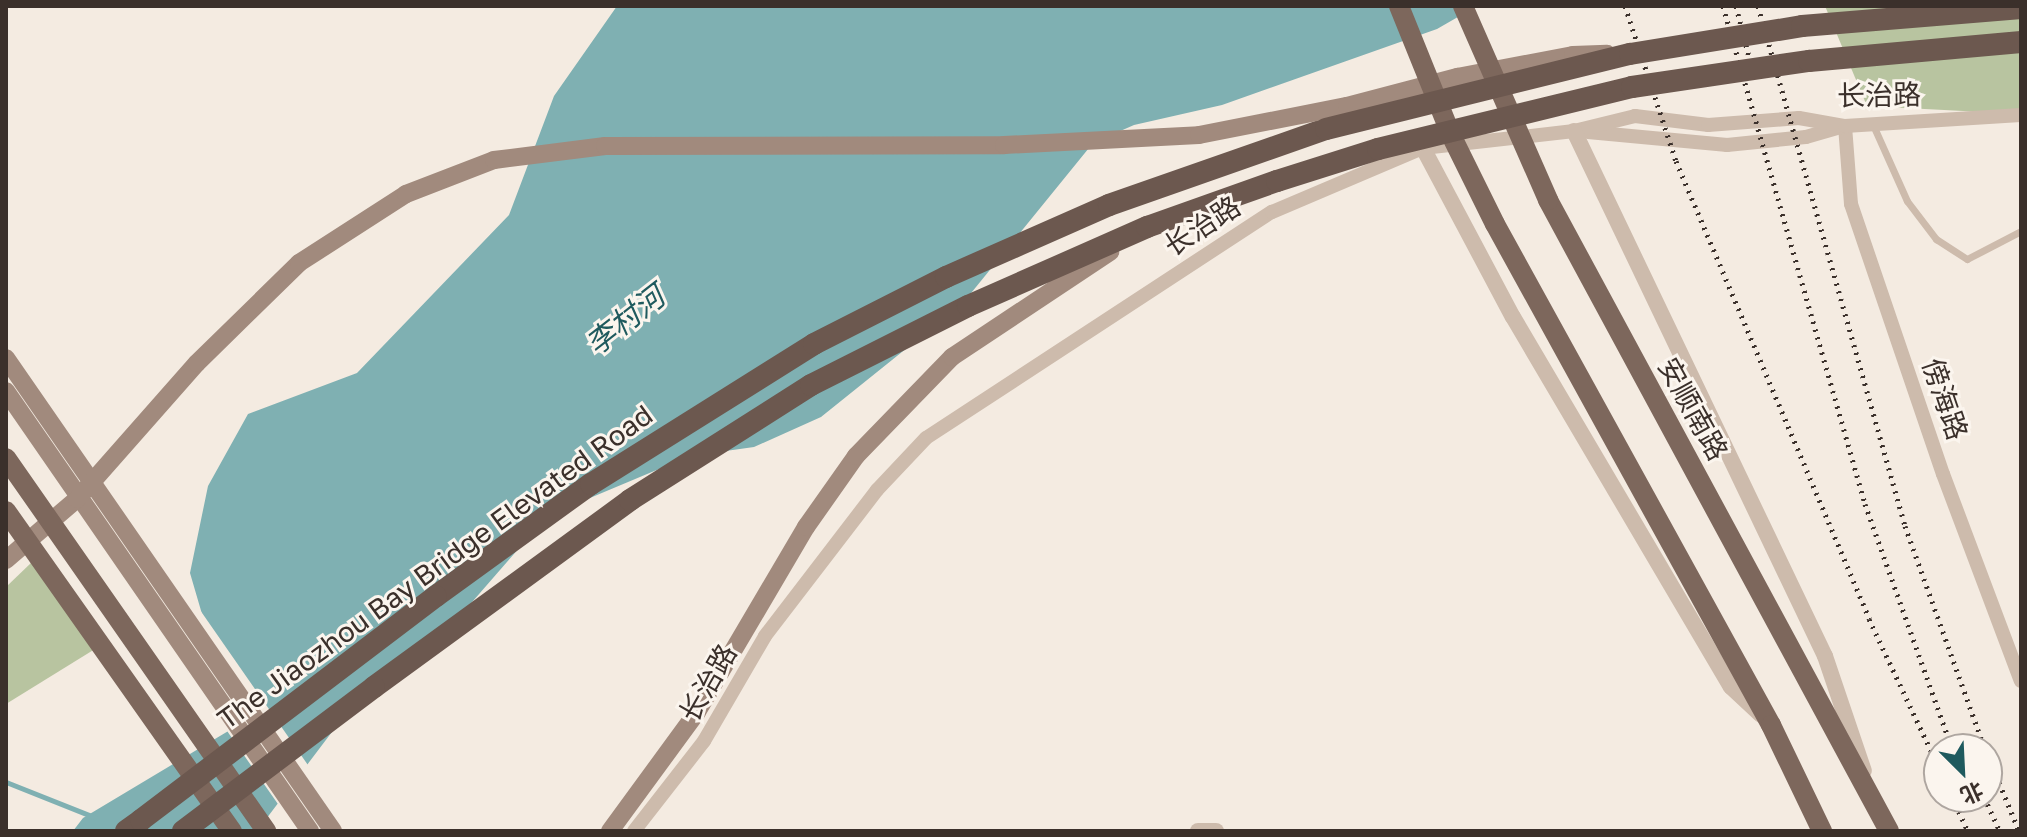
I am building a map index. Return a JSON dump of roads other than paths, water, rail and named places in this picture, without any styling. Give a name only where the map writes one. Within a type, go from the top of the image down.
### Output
[{"type":"highway","name":"The Jiaozhou Bay Bridge Elevated Road","points":[[126,831],[591,484],[814,344],[946,277],[1109,205],[1239,158],[1444,98],[1630,54],[1802,26],[2021,8]]},
{"type":"highway","points":[[183,831],[540,564],[733,432],[968,306],[1147,227],[1378,149],[1632,87],[1809,61],[2021,42]]},
{"type":"main road","points":[[1399,6],[1451,135],[1495,224],[1771,725],[1821,829]]},
{"type":"main road","name":"安顺南路","points":[[1463,6],[1548,200],[1889,831]]},
{"type":"main road","points":[[11,555],[77,499],[197,363],[299,263],[406,194],[449,174],[509,157],[605,146],[1004,145],[1199,135],[1573,55],[1630,54]]},
{"type":"main road","points":[[610,831],[697,712],[826,495],[896,409],[952,357],[1147,227]]},
{"type":"main road","points":[[6,358],[90,483],[107,523],[310,831]]},
{"type":"main road","points":[[6,391],[77,499],[107,523],[333,831]]},
{"type":"main road","points":[[6,458],[266,831]]},
{"type":"main road","points":[[6,511],[232,831]]},
{"type":"street","name":"长治路","points":[[634,831],[704,741],[773,624],[877,490],[926,438],[1272,212],[1423,148],[1574,131],[1635,116],[1708,125],[1799,118],[1845,126],[2021,115]]},
{"type":"street","points":[[1574,131],[1727,145],[1806,137],[1845,126]]},
{"type":"street","name":"傍海路","points":[[1845,126],[1851,204],[1943,474],[2021,681]]},
{"type":"street","points":[[1574,131],[1825,656],[1875,803]]},
{"type":"street","points":[[1423,148],[1513,317],[1731,687],[1771,725]]},
{"type":"street","points":[[1198,831],[1216,831]]},
{"type":"lane","points":[[1873,123],[1907,201],[1936,239],[1967,259],[2021,231]]},
{"type":"water","name":"李村河","points":[[617,6],[1477,6],[1437,29],[1222,105],[1134,125],[1093,143],[963,303],[821,417],[754,447],[690,456],[547,516],[439,640],[366,687],[257,831],[73,831],[83,818],[235,727],[190,573],[208,486],[248,414],[357,373],[509,215],[554,96]]},
{"type":"waterway","points":[[6,782],[94,817]]},
{"type":"railway","points":[[1625,6],[1676,161],[1869,619],[1923,734]]},
{"type":"railway","points":[[1723,6],[1865,504],[1946,733]]},
{"type":"railway","points":[[1736,6],[1752,69]]},
{"type":"railway","points":[[1758,6],[1905,526],[1979,733]]},
{"type":"railway","points":[[2003,792],[2019,831]]},
{"type":"railway","points":[[1960,813],[1968,831]]},
{"type":"railway","points":[[1992,813],[2000,831]]}]
